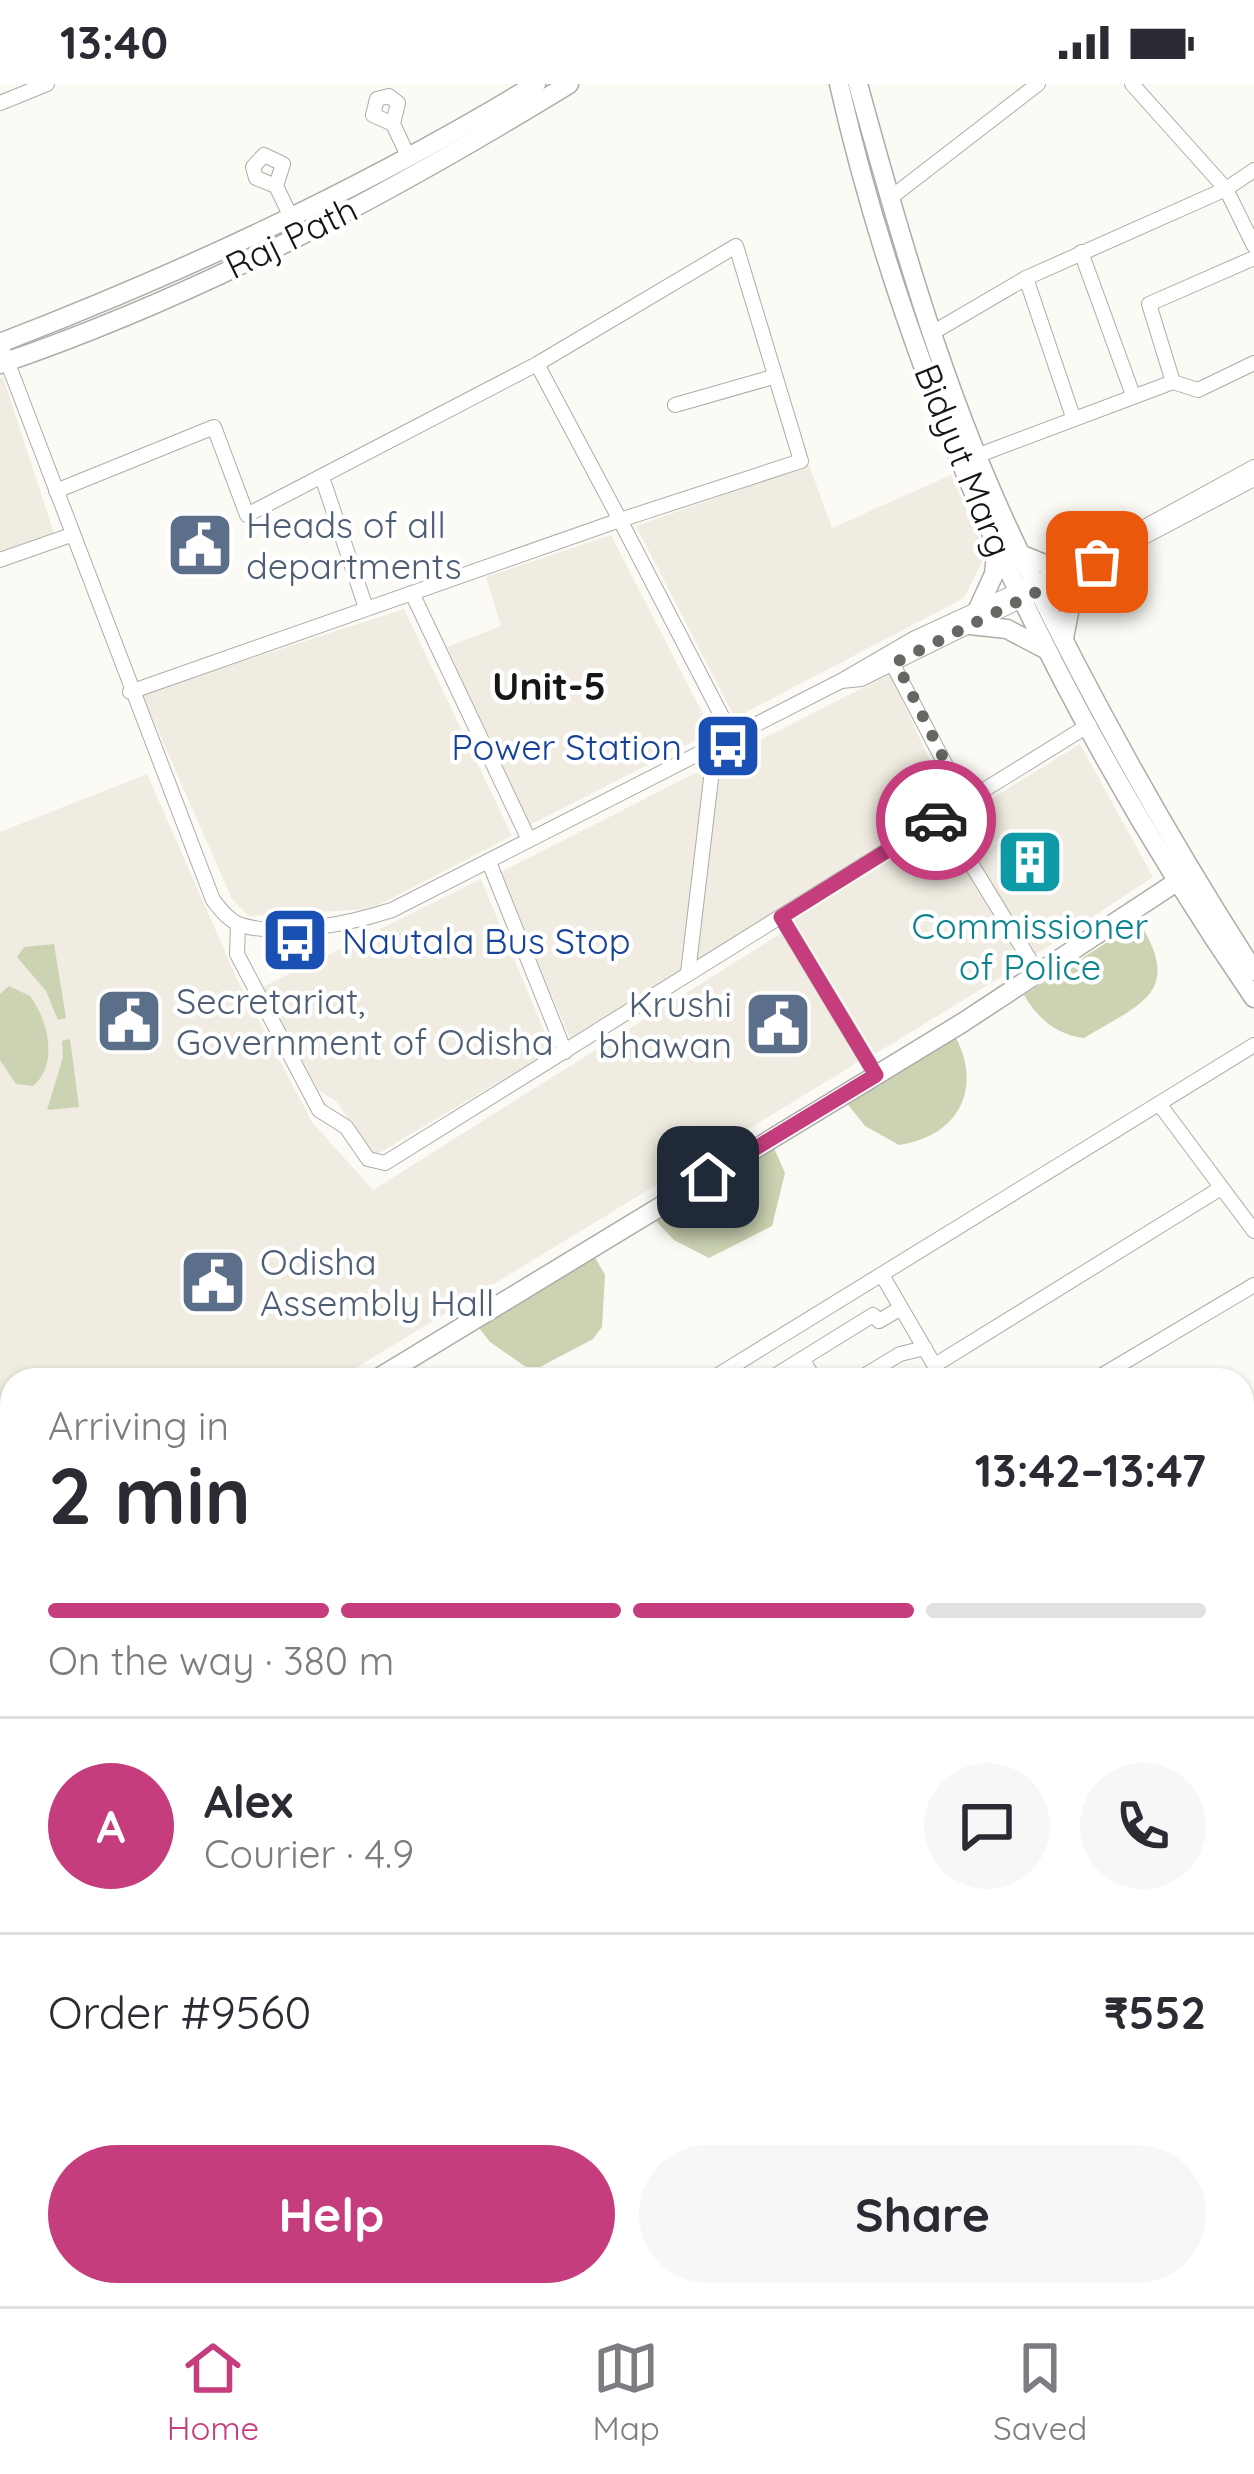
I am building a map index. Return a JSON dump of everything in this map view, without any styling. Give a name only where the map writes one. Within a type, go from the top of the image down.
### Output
[{"type":"main road","name":"Raj Path","points":[[2,353],[303,233],[569,84]]},
{"type":"main road","name":"Bidyut Marg","points":[[839,84],[914,333],[997,542],[1030,592],[1254,998]]},
{"type":"main road","name":"Bidyut Marg","points":[[858,84],[932,333],[1020,554],[1030,592]]},
{"type":"main road","name":"Raj Path","points":[[2,353],[292,219],[409,158],[532,85]]},
{"type":"main road","points":[[997,542],[994,574],[974,617],[1058,645],[1070,607],[1097,562]]},
{"type":"main road","points":[[1020,554],[1061,571]]},
{"type":"main road","name":"Bidyut Marg","points":[[1058,645],[1089,725],[1188,882],[1254,971]]},
{"type":"main road","points":[[395,1368],[1188,882]]},
{"type":"street","points":[[0,103],[46,84]]},
{"type":"street","points":[[889,199],[1038,84]]},
{"type":"street","points":[[1132,84],[1226,189],[1254,246]]},
{"type":"street","points":[[393,124],[409,158]]},
{"type":"street","points":[[932,333],[1026,278],[1226,189],[1254,170]]},
{"type":"street","points":[[276,187],[292,219]]},
{"type":"street","points":[[56,491],[214,427],[247,514],[537,364],[736,246],[772,377],[801,460],[130,692]]},
{"type":"street","points":[[1081,252],[1133,395]]},
{"type":"street","points":[[1173,382],[1148,304],[1254,258]]},
{"type":"street","points":[[1026,278],[1073,417]]},
{"type":"street","points":[[2,353],[213,900],[238,925],[293,926],[372,917],[841,681],[861,679],[893,656],[1097,562],[1254,479]]},
{"type":"street","points":[[979,455],[1133,395],[1173,382],[1198,390],[1254,363]]},
{"type":"street","points":[[537,364],[732,736]]},
{"type":"street","points":[[674,405],[772,377]]},
{"type":"street","points":[[1030,592],[1254,467]]},
{"type":"street","points":[[322,476],[366,608]]},
{"type":"street","points":[[0,560],[71,535]]},
{"type":"street","points":[[412,592],[529,840]]},
{"type":"street","points":[[893,656],[965,802]]},
{"type":"street","points":[[238,925],[237,954],[319,1110],[346,1127],[368,1159],[385,1163],[1089,725]]},
{"type":"street","points":[[688,973],[715,745]]},
{"type":"street","points":[[942,816],[1039,975]]},
{"type":"street","points":[[489,862],[565,1052]]},
{"type":"street","points":[[781,917],[876,1075]]},
{"type":"street","points":[[730,1368],[1254,1045]]},
{"type":"street","points":[[1160,1105],[1254,1231]]},
{"type":"street","points":[[934,1365],[1221,1188]]},
{"type":"street","points":[[882,1275],[936,1368]]},
{"type":"street","points":[[1114,1368],[1254,1285]]},
{"type":"street","points":[[787,1368],[873,1315],[879,1321],[902,1308]]},
{"type":"street","points":[[877,1368],[900,1354],[925,1348]]},
{"type":"street","points":[[802,1359],[808,1368]]},
{"type":"shaded area","points":[[0,378],[57,543],[0,564]]},
{"type":"shaded area","points":[[809,465],[832,528],[951,475],[986,554],[964,598],[735,718],[636,526]]},
{"type":"shaded area","points":[[611,535],[712,732],[530,825],[447,647],[501,626],[486,577]]},
{"type":"shaded area","points":[[404,609],[512,836],[371,909],[248,916],[232,899],[142,694]]},
{"type":"shaded area","points":[[890,674],[950,804],[570,1038],[499,873]]},
{"type":"shaded area","points":[[1080,744],[1153,877],[1032,957],[954,829],[957,820]]},
{"type":"shaded area","points":[[147,774],[237,979],[312,1122],[373,1190],[783,932],[860,1061],[356,1368],[0,1368],[0,832]]},
{"type":"shaded area","points":[[941,829],[1022,964],[875,1054],[794,920]]},
{"type":"shaded area","points":[[481,879],[552,1050],[374,1156],[336,1101],[318,1090],[263,987]]},
{"type":"green space","points":[[1139,922],[1157,965],[1156,981],[1138,1005],[1084,1038],[1057,1029],[1035,1011],[1024,995]]},
{"type":"green space","points":[[54,944],[66,1018],[58,1020],[46,991],[17,957],[24,947]]},
{"type":"green space","points":[[9,986],[30,996],[46,1029],[46,1066],[33,1086],[16,1084],[0,1060],[0,994]]},
{"type":"green space","points":[[955,1036],[963,1055],[965,1091],[960,1107],[937,1131],[899,1145],[865,1126],[846,1102]]},
{"type":"green space","points":[[70,1039],[79,1107],[47,1110],[63,1057],[62,1041]]},
{"type":"green space","points":[[773,1146],[785,1173],[772,1226],[709,1258],[674,1240],[655,1220]]},
{"type":"green space","points":[[593,1254],[605,1275],[602,1327],[593,1339],[540,1367],[526,1367],[490,1342],[476,1324]]},
{"type":"way so far","points":[[936,820],[965,802],[896,662],[1042,594],[1097,562]]},
{"type":"place","name":"Heads of all departments","points":[[200,545]]},
{"type":"place","name":"Power Station","points":[[728,746]]},
{"type":"place","name":"Commissioner of Police","points":[[1030,862]]},
{"type":"place","name":"Nautala Bus Stop","points":[[295,940]]},
{"type":"place","name":"Secretariat, Government of Odisha","points":[[129,1021]]},
{"type":"place","name":"Krushi bhawan","points":[[778,1024]]},
{"type":"place","name":"Odisha Assembly Hall","points":[[213,1282]]},
{"type":"district","name":"Unit-5","points":[[549,685]]},
{"type":"route","points":[[708,1177],[876,1075],[781,917],[936,820]]}]
